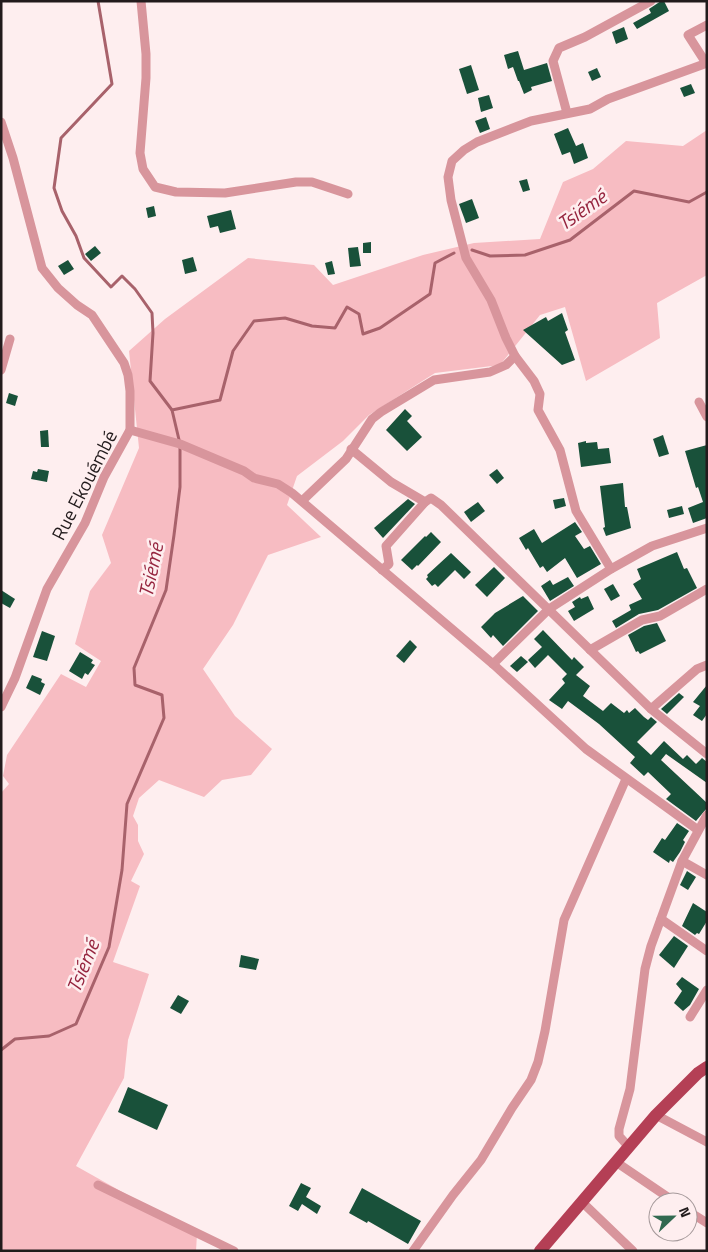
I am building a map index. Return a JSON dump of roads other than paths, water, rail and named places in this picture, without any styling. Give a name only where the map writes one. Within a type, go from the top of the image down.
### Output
[{"type":"main road","points":[[540,1251],[656,1115],[698,1073],[707,1067]]},
{"type":"street","points":[[141,1],[146,78],[140,153],[142,169],[155,187],[176,192],[225,193],[296,182],[312,182],[348,194]]},
{"type":"street","points":[[567,113],[553,61],[559,48],[585,37],[651,1]]},
{"type":"street","points":[[611,569],[576,511],[560,450],[538,410],[540,394],[534,381],[515,356],[491,300],[466,258],[448,177],[452,161],[477,142],[531,121],[590,110],[608,99],[706,63],[688,35],[707,25]]},
{"type":"street","name":"Rue Ekouémbé","points":[[1,122],[14,158],[42,268],[58,288],[92,315],[124,363],[130,392],[130,430],[104,477],[84,523],[47,589],[15,678],[1,707]]},
{"type":"street","points":[[1,370],[10,339]]},
{"type":"street","points":[[302,502],[346,459],[372,419],[381,412],[434,380],[490,372],[506,365],[515,356]]},
{"type":"street","points":[[699,402],[707,417]]},
{"type":"street","points":[[130,430],[180,444],[244,471],[254,478],[278,484],[302,502],[492,664],[586,749],[698,830]]},
{"type":"street","points":[[351,449],[391,482],[425,502]]},
{"type":"street","points":[[382,570],[389,564],[386,546],[425,502],[431,498],[441,505],[550,609],[651,709],[707,754]]},
{"type":"street","points":[[492,664],[550,609],[611,569],[652,546],[707,528]]},
{"type":"street","points":[[590,650],[642,620],[660,616],[707,589]]},
{"type":"street","points":[[651,709],[698,669],[707,665]]},
{"type":"street","points":[[413,1251],[481,1160],[531,1080],[538,1062],[545,1030],[564,920],[626,779]]},
{"type":"street","points":[[628,1146],[619,1136],[619,1129],[630,1088],[645,969],[651,946],[682,862],[707,815]]},
{"type":"street","points":[[682,862],[707,875]]},
{"type":"street","points":[[661,919],[707,951]]},
{"type":"street","points":[[690,1017],[707,990]]},
{"type":"street","points":[[656,1115],[707,1142]]},
{"type":"street","points":[[616,1162],[660,1192]]},
{"type":"street","points":[[98,1185],[234,1251]]},
{"type":"street","points":[[582,1202],[632,1251]]},
{"type":"waterway","points":[[98,1],[112,84],[61,138],[54,188],[62,211],[76,236],[84,258],[111,287],[122,276],[135,289],[152,313],[153,333],[150,381],[172,410]]},
{"type":"waterway","name":"Tsiémé","points":[[472,250],[490,256],[525,255],[570,240],[634,191],[689,202],[707,192]]},
{"type":"waterway","name":"Tsiémé","points":[[1,1050],[15,1039],[49,1036],[76,1024],[109,947],[122,870],[127,804],[164,718],[162,695],[135,685],[134,668],[166,590],[180,487],[180,444],[172,410],[220,400],[233,351],[254,321],[285,318],[312,326],[335,328],[347,307],[359,314],[363,334],[380,328],[430,294],[435,263],[454,253]]}]
